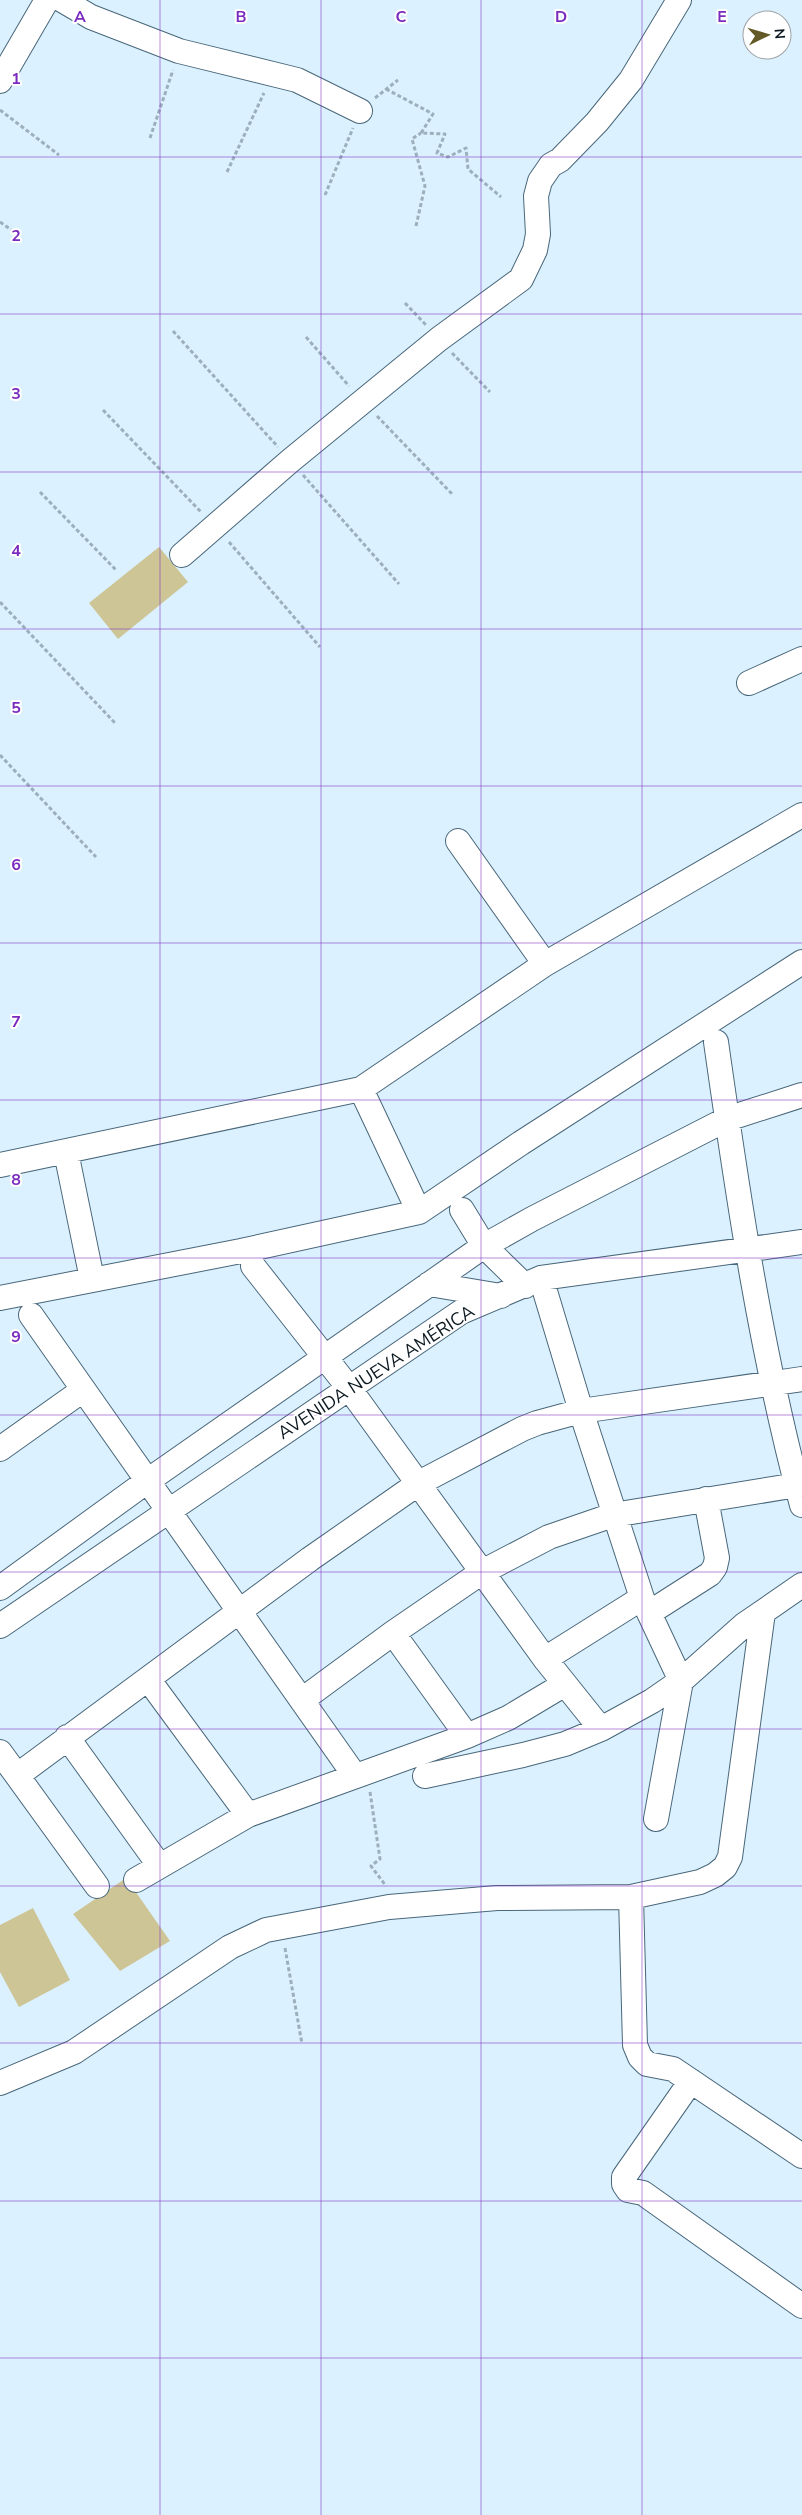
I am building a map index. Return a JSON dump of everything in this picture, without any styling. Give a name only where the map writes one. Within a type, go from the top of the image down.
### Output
[{"type":"street","points":[[0,81],[48,0]]},
{"type":"street","points":[[62,0],[90,17],[180,51],[297,80],[360,111]]},
{"type":"street","points":[[182,555],[290,461],[438,339],[521,279],[530,265],[538,234],[536,196],[540,181],[552,165],[560,160],[597,122],[631,80],[679,0]]},
{"type":"street","points":[[749,683],[802,659]]},
{"type":"street","points":[[0,1165],[362,1089],[545,964],[802,815]]},
{"type":"street","points":[[458,840],[545,964]]},
{"type":"street","points":[[0,1298],[241,1251],[419,1212],[529,1138],[802,962]]},
{"type":"street","points":[[302,1700],[393,1633],[482,1572],[549,1537],[613,1515],[706,1499],[799,1495],[773,1384],[748,1250],[716,1042]]},
{"type":"street","points":[[362,1089],[419,1212]]},
{"type":"street","points":[[0,1588],[324,1356],[484,1246],[532,1219],[727,1119],[802,1095]]},
{"type":"street","points":[[66,1152],[92,1280]]},
{"type":"street","points":[[462,1210],[484,1246],[533,1282],[581,1411],[613,1515],[645,1605],[681,1680],[656,1819]]},
{"type":"street","name":"AVENIDA NUEVA AMÉRICA","points":[[0,1626],[461,1312],[533,1282],[802,1242]]},
{"type":"street","points":[[253,1266],[349,1388],[545,1659],[602,1729]]},
{"type":"street","points":[[428,1284],[500,1296]]},
{"type":"street","points":[[31,1315],[238,1612],[302,1700],[361,1774]]},
{"type":"street","points":[[18,1775],[238,1612],[419,1483],[522,1429],[581,1411],[802,1379]]},
{"type":"street","points":[[0,1449],[83,1390]]},
{"type":"street","points":[[545,1659],[645,1605],[710,1574],[715,1567],[717,1558],[706,1499]]},
{"type":"street","points":[[425,1776],[523,1756],[565,1744],[602,1729],[652,1701],[681,1680],[726,1639],[802,1584]]},
{"type":"street","points":[[0,2083],[74,2052],[245,1938],[282,1927],[397,1906],[497,1898],[631,1897],[700,1882],[715,1875],[725,1867],[730,1857],[763,1612]]},
{"type":"street","points":[[393,1633],[467,1736]]},
{"type":"street","points":[[148,1679],[248,1815]]},
{"type":"street","points":[[136,1880],[248,1815],[467,1736],[508,1718],[565,1684]]},
{"type":"street","points":[[67,1737],[159,1865]]},
{"type":"street","points":[[0,1752],[97,1886]]},
{"type":"street","points":[[631,1897],[635,2045],[640,2057],[647,2064],[673,2069],[802,2156]]},
{"type":"street","points":[[691,2081],[624,2178],[624,2184],[628,2190],[643,2193],[802,2306]]},
{"type":"path","points":[[150,138],[180,51]]},
{"type":"path","points":[[227,172],[273,74]]},
{"type":"path","points":[[325,195],[360,111],[398,80]]},
{"type":"path","points":[[386,89],[432,114],[420,133],[412,139],[425,186],[416,226]]},
{"type":"path","points":[[0,110],[59,155]]},
{"type":"path","points":[[420,133],[446,134],[437,153],[448,157],[466,148],[468,169],[501,197]]},
{"type":"path","points":[[0,222],[16,233]]},
{"type":"path","points":[[40,492],[117,571]]},
{"type":"path","points":[[0,602],[116,724]]},
{"type":"path","points":[[0,754],[96,857]]},
{"type":"path","points":[[361,1774],[380,1859],[371,1866],[394,1897],[397,1906]]},
{"type":"path","points":[[282,1927],[302,2044]]},
{"type":"shaded area","points":[[159,547],[188,582],[118,639],[89,603]]},
{"type":"shaded area","points":[[126,1878],[170,1941],[120,1971],[73,1914]]},
{"type":"shaded area","points":[[33,1908],[70,1980],[19,2007],[0,1972],[0,1925]]}]
